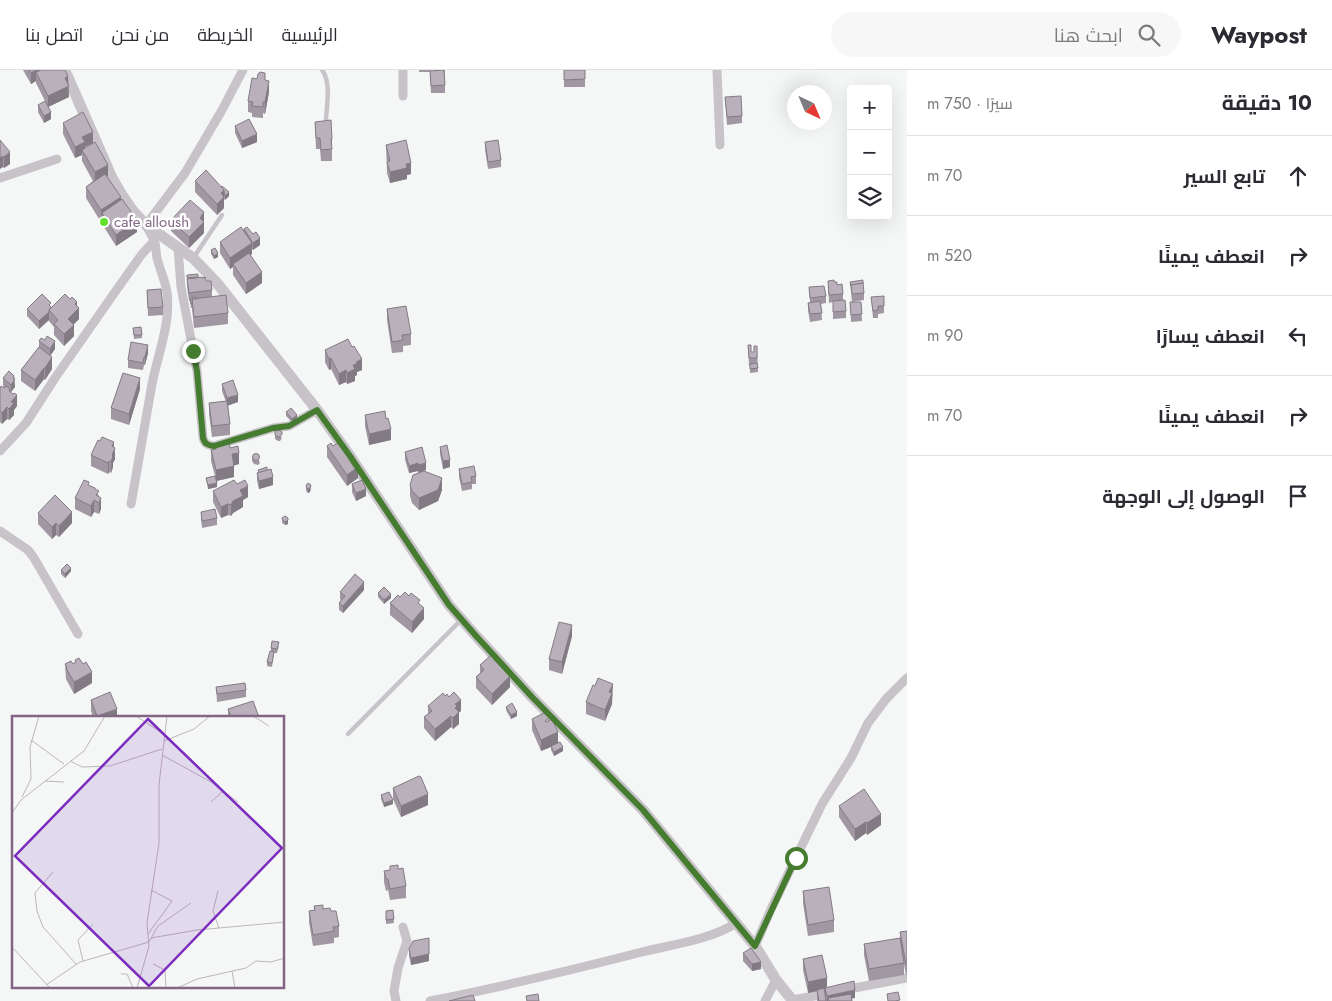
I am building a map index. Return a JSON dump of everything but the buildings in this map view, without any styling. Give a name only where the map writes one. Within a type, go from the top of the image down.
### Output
[{"type":"street","points":[[64,70],[68,75],[112,178],[133,211],[146,225],[193,258],[217,283],[317,410],[350,456],[449,605],[532,697],[643,810],[755,946],[776,980],[792,1001],[907,978]]},
{"type":"street","points":[[146,225],[185,173],[243,70]]},
{"type":"street","points":[[403,70],[403,96]]},
{"type":"street","points":[[716,70],[720,145]]},
{"type":"street","points":[[0,178],[57,159]]},
{"type":"street","points":[[131,504],[152,384],[165,334],[168,311],[167,291],[163,274],[157,259],[154,241],[146,225]]},
{"type":"street","points":[[0,451],[26,423],[115,292],[142,254],[154,241]]},
{"type":"street","points":[[178,248],[181,287],[197,371],[203,438],[205,442],[208,445],[214,446],[273,428],[289,426],[317,410]]},
{"type":"street","points":[[0,531],[28,550],[78,634]]},
{"type":"street","points":[[755,946],[822,804],[851,758],[868,723],[886,699],[907,678]]},
{"type":"street","points":[[430,1001],[549,975],[701,938],[728,929],[736,923]]},
{"type":"street","points":[[396,1001],[394,991],[398,968],[407,942],[403,926]]},
{"type":"street","points":[[765,1001],[776,980]]},
{"type":"lane","points":[[322,70],[325,74],[328,94],[326,119]]},
{"type":"lane","points":[[193,258],[222,215]]},
{"type":"lane","points":[[348,734],[462,619]]},
{"type":"place","name":"cafe alloush","points":[[104,222]]},
{"type":"route","points":[[193,351],[205,442],[208,445],[214,446],[273,428],[289,426],[317,410],[350,456],[449,605],[532,697],[643,810],[755,946],[796,858]]}]
